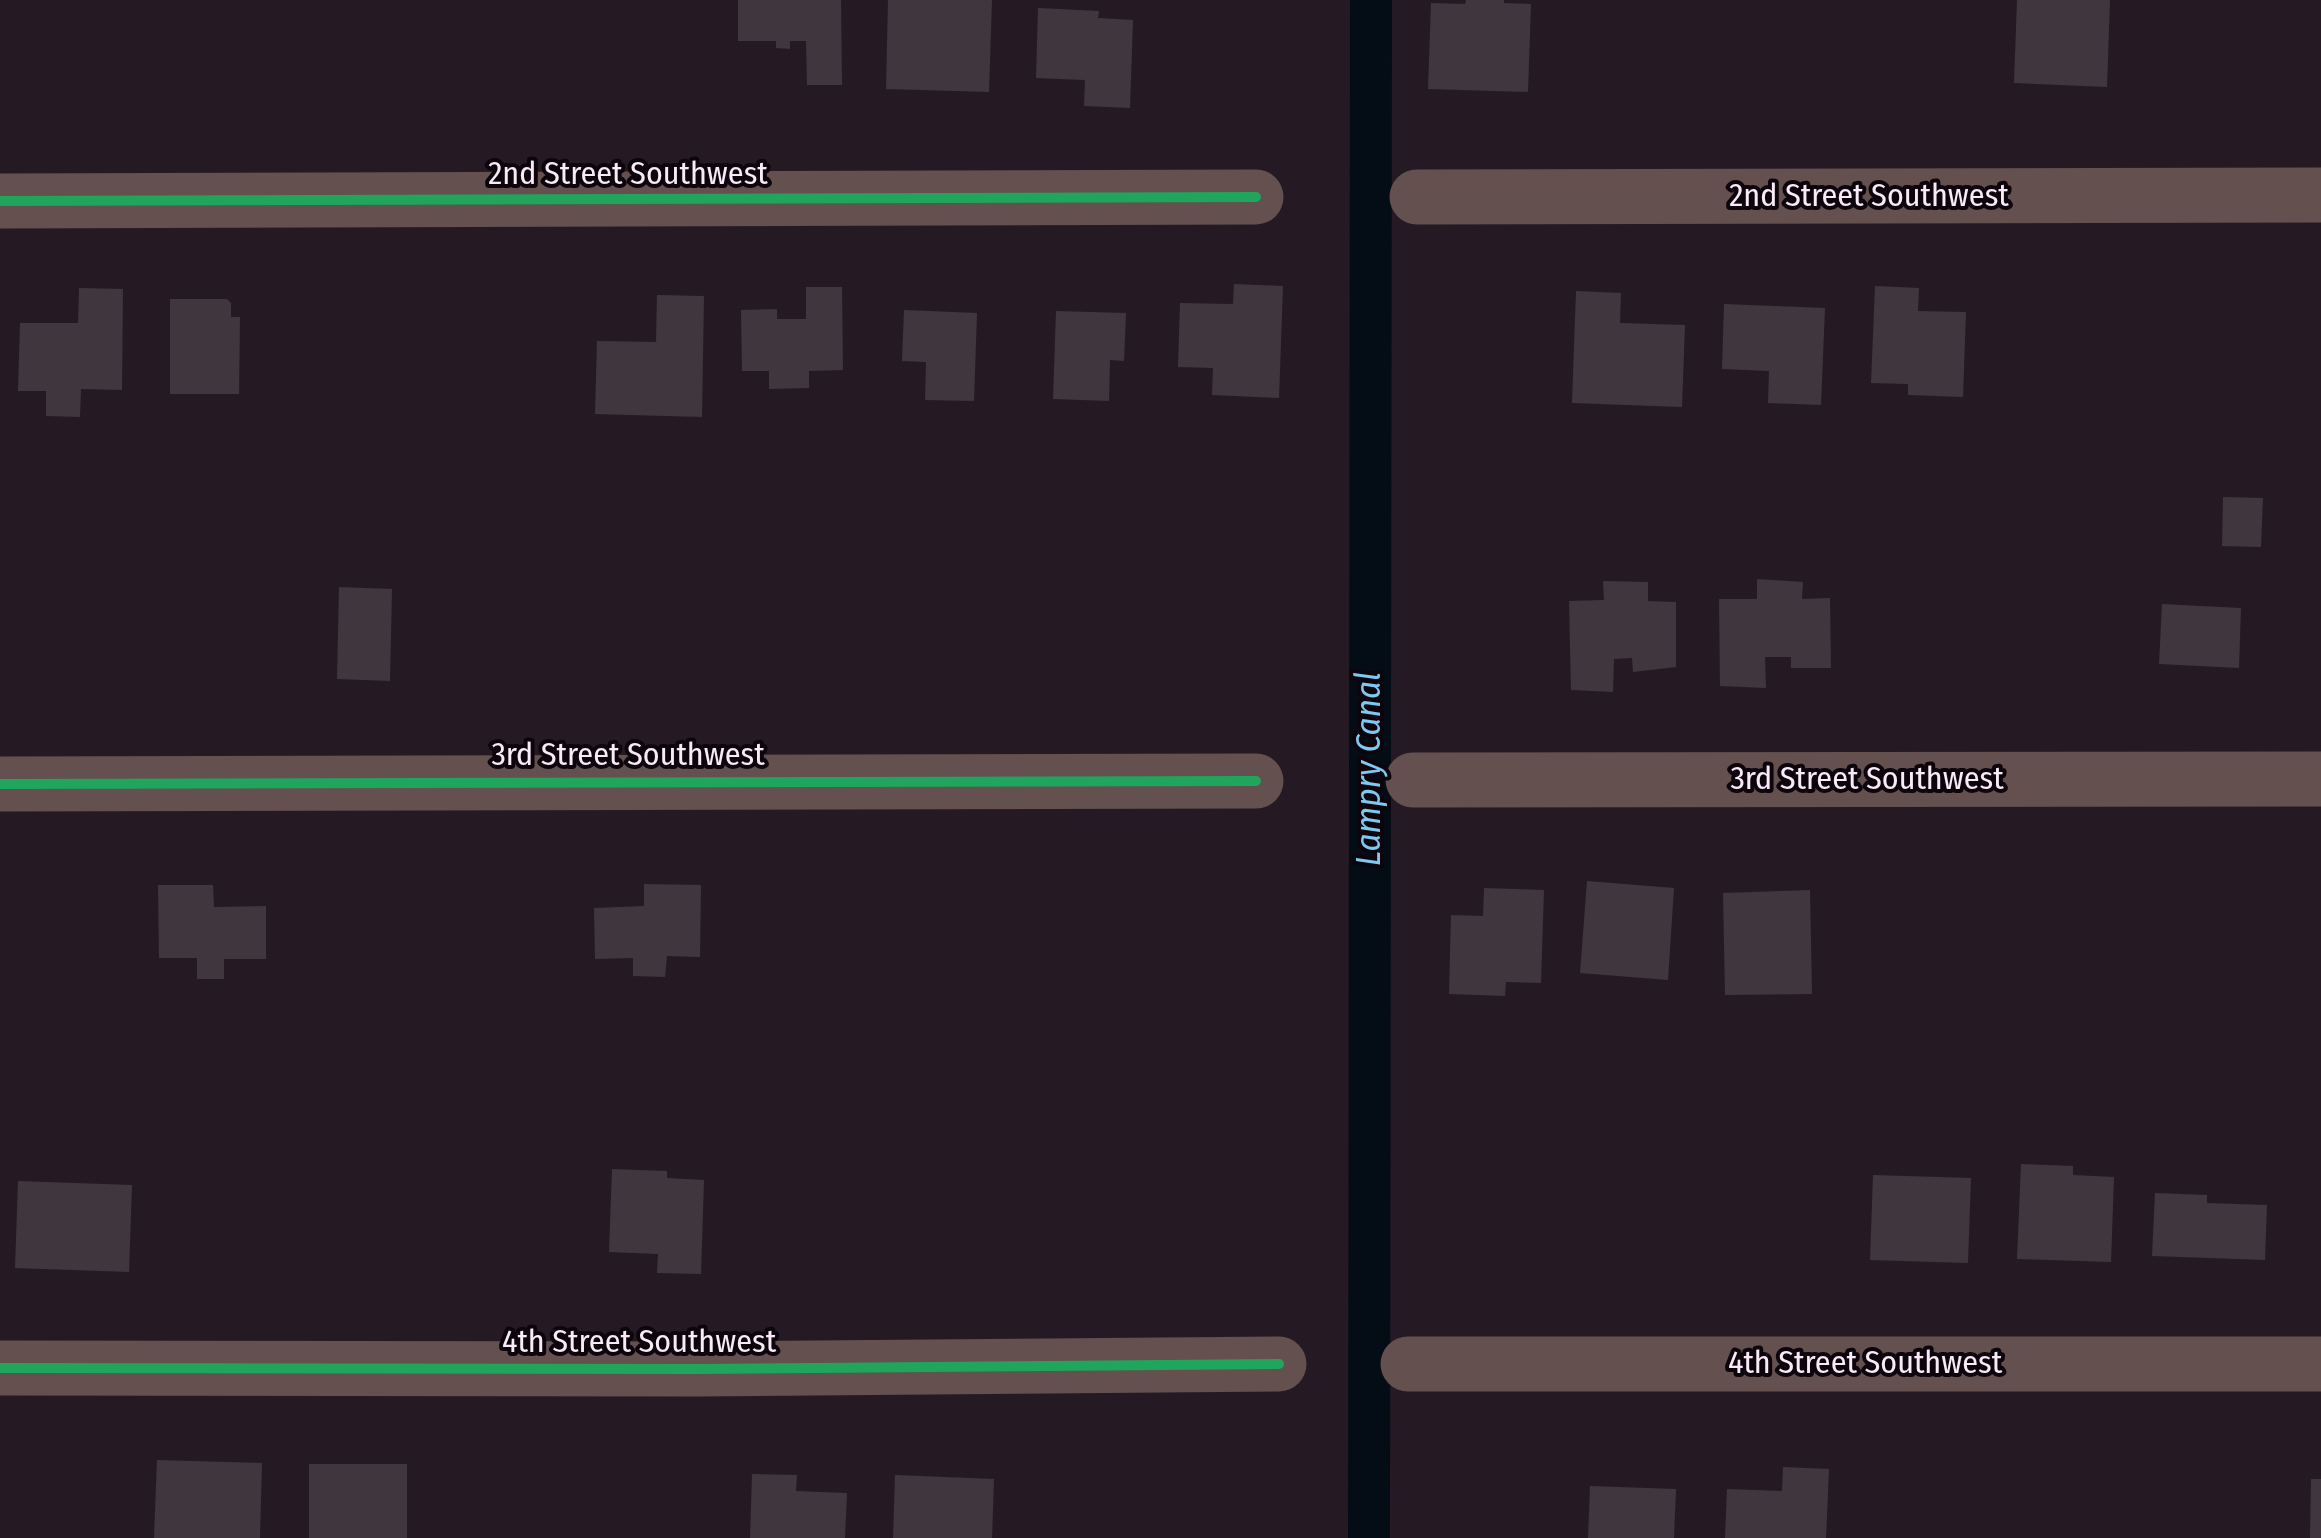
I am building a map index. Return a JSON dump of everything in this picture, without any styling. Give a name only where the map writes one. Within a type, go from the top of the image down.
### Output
[{"type":"street","name":"2nd Street Southwest","points":[[0,201],[1256,196]]},
{"type":"street","name":"2nd Street Southwest","points":[[1417,197],[2321,196]]},
{"type":"street","name":"3rd Street Southwest","points":[[1414,780],[2321,779]]},
{"type":"street","name":"3rd Street Southwest","points":[[0,784],[1256,781]]},
{"type":"street","name":"4th Street Southwest","points":[[0,1368],[1279,1364]]},
{"type":"street","name":"4th Street Southwest","points":[[1408,1364],[2321,1364]]},
{"type":"building","points":[[738,0],[841,0],[842,85],[807,85],[806,41],[790,41],[790,49],[776,48],[776,41],[738,41]]},
{"type":"building","points":[[888,0],[992,0],[989,92],[886,89]]},
{"type":"building","points":[[1466,0],[1531,4],[1528,92],[1428,89],[1431,3],[1465,4]]},
{"type":"building","points":[[2017,0],[2110,0],[2107,87],[2014,83]]},
{"type":"building","points":[[1038,8],[1099,11],[1098,18],[1133,20],[1130,108],[1084,106],[1085,80],[1036,78]]},
{"type":"building","points":[[1234,284],[1283,286],[1279,398],[1212,395],[1213,368],[1178,367],[1180,303],[1233,304]]},
{"type":"building","points":[[1875,286],[1919,288],[1918,311],[1966,312],[1963,397],[1908,395],[1908,384],[1871,383]]},
{"type":"building","points":[[806,287],[842,287],[843,370],[809,371],[809,388],[769,389],[769,371],[742,371],[741,310],[777,309],[777,319],[806,319]]},
{"type":"building","points":[[79,288],[123,289],[122,390],[81,389],[80,417],[46,416],[46,391],[18,391],[20,323],[78,323]]},
{"type":"building","points":[[1576,291],[1621,293],[1620,323],[1685,325],[1682,407],[1572,403]]},
{"type":"building","points":[[657,295],[704,296],[702,417],[595,414],[597,341],[656,342]]},
{"type":"building","points":[[170,299],[227,299],[231,303],[231,317],[240,317],[239,394],[170,394]]},
{"type":"building","points":[[1724,304],[1825,308],[1821,405],[1768,403],[1769,371],[1722,369]]},
{"type":"building","points":[[904,310],[977,313],[974,401],[925,400],[926,362],[902,361]]},
{"type":"building","points":[[1056,311],[1126,313],[1124,361],[1110,360],[1109,401],[1053,399]]},
{"type":"building","points":[[2223,497],[2263,498],[2261,547],[2222,546]]},
{"type":"building","points":[[1757,579],[1803,582],[1802,599],[1830,598],[1831,668],[1791,668],[1791,657],[1765,657],[1766,688],[1720,686],[1719,599],[1757,599]]},
{"type":"building","points":[[1603,581],[1648,582],[1648,601],[1676,602],[1676,667],[1633,672],[1632,658],[1614,659],[1613,692],[1571,690],[1569,601],[1604,600]]},
{"type":"building","points":[[339,587],[392,589],[390,681],[337,679]]},
{"type":"building","points":[[2162,604],[2241,608],[2239,668],[2159,664]]},
{"type":"building","points":[[1587,881],[1674,888],[1668,980],[1580,973]]},
{"type":"building","points":[[644,884],[701,885],[700,957],[667,956],[665,977],[633,976],[633,958],[595,959],[594,908],[644,906]]},
{"type":"building","points":[[158,885],[213,885],[214,907],[266,906],[266,959],[224,959],[224,979],[197,979],[197,958],[159,958]]},
{"type":"building","points":[[1484,888],[1544,890],[1541,983],[1506,982],[1505,996],[1449,994],[1451,915],[1483,916]]},
{"type":"building","points":[[1810,890],[1812,994],[1725,995],[1723,893]]},
{"type":"building","points":[[2021,1164],[2073,1166],[2073,1175],[2114,1177],[2111,1262],[2017,1259]]},
{"type":"building","points":[[612,1169],[667,1171],[667,1178],[704,1180],[701,1274],[657,1273],[658,1254],[609,1252]]},
{"type":"building","points":[[1873,1175],[1971,1178],[1968,1263],[1870,1260]]},
{"type":"building","points":[[18,1181],[132,1185],[129,1272],[15,1268]]},
{"type":"building","points":[[2155,1193],[2207,1195],[2207,1203],[2267,1205],[2265,1260],[2152,1256]]},
{"type":"building","points":[[157,1460],[262,1463],[260,1538],[154,1538]]},
{"type":"building","points":[[309,1464],[407,1464],[407,1538],[309,1538]]},
{"type":"building","points":[[1783,1467],[1829,1469],[1826,1538],[1725,1538],[1727,1489],[1782,1491]]},
{"type":"building","points":[[752,1474],[797,1475],[796,1491],[847,1493],[845,1538],[750,1538]]},
{"type":"building","points":[[895,1475],[994,1479],[992,1538],[893,1538]]},
{"type":"building","points":[[2311,1479],[2321,1479],[2321,1538],[2310,1538]]},
{"type":"building","points":[[1590,1486],[1676,1489],[1674,1538],[1588,1538]]},
{"type":"waterway","name":"Lampry Canal","points":[[1369,1538],[1371,0]]},
{"type":"cycle path","points":[[0,201],[1256,197]]},
{"type":"cycle path","points":[[0,784],[1256,781]]},
{"type":"cycle path","points":[[0,1368],[698,1369],[1279,1364]]}]
